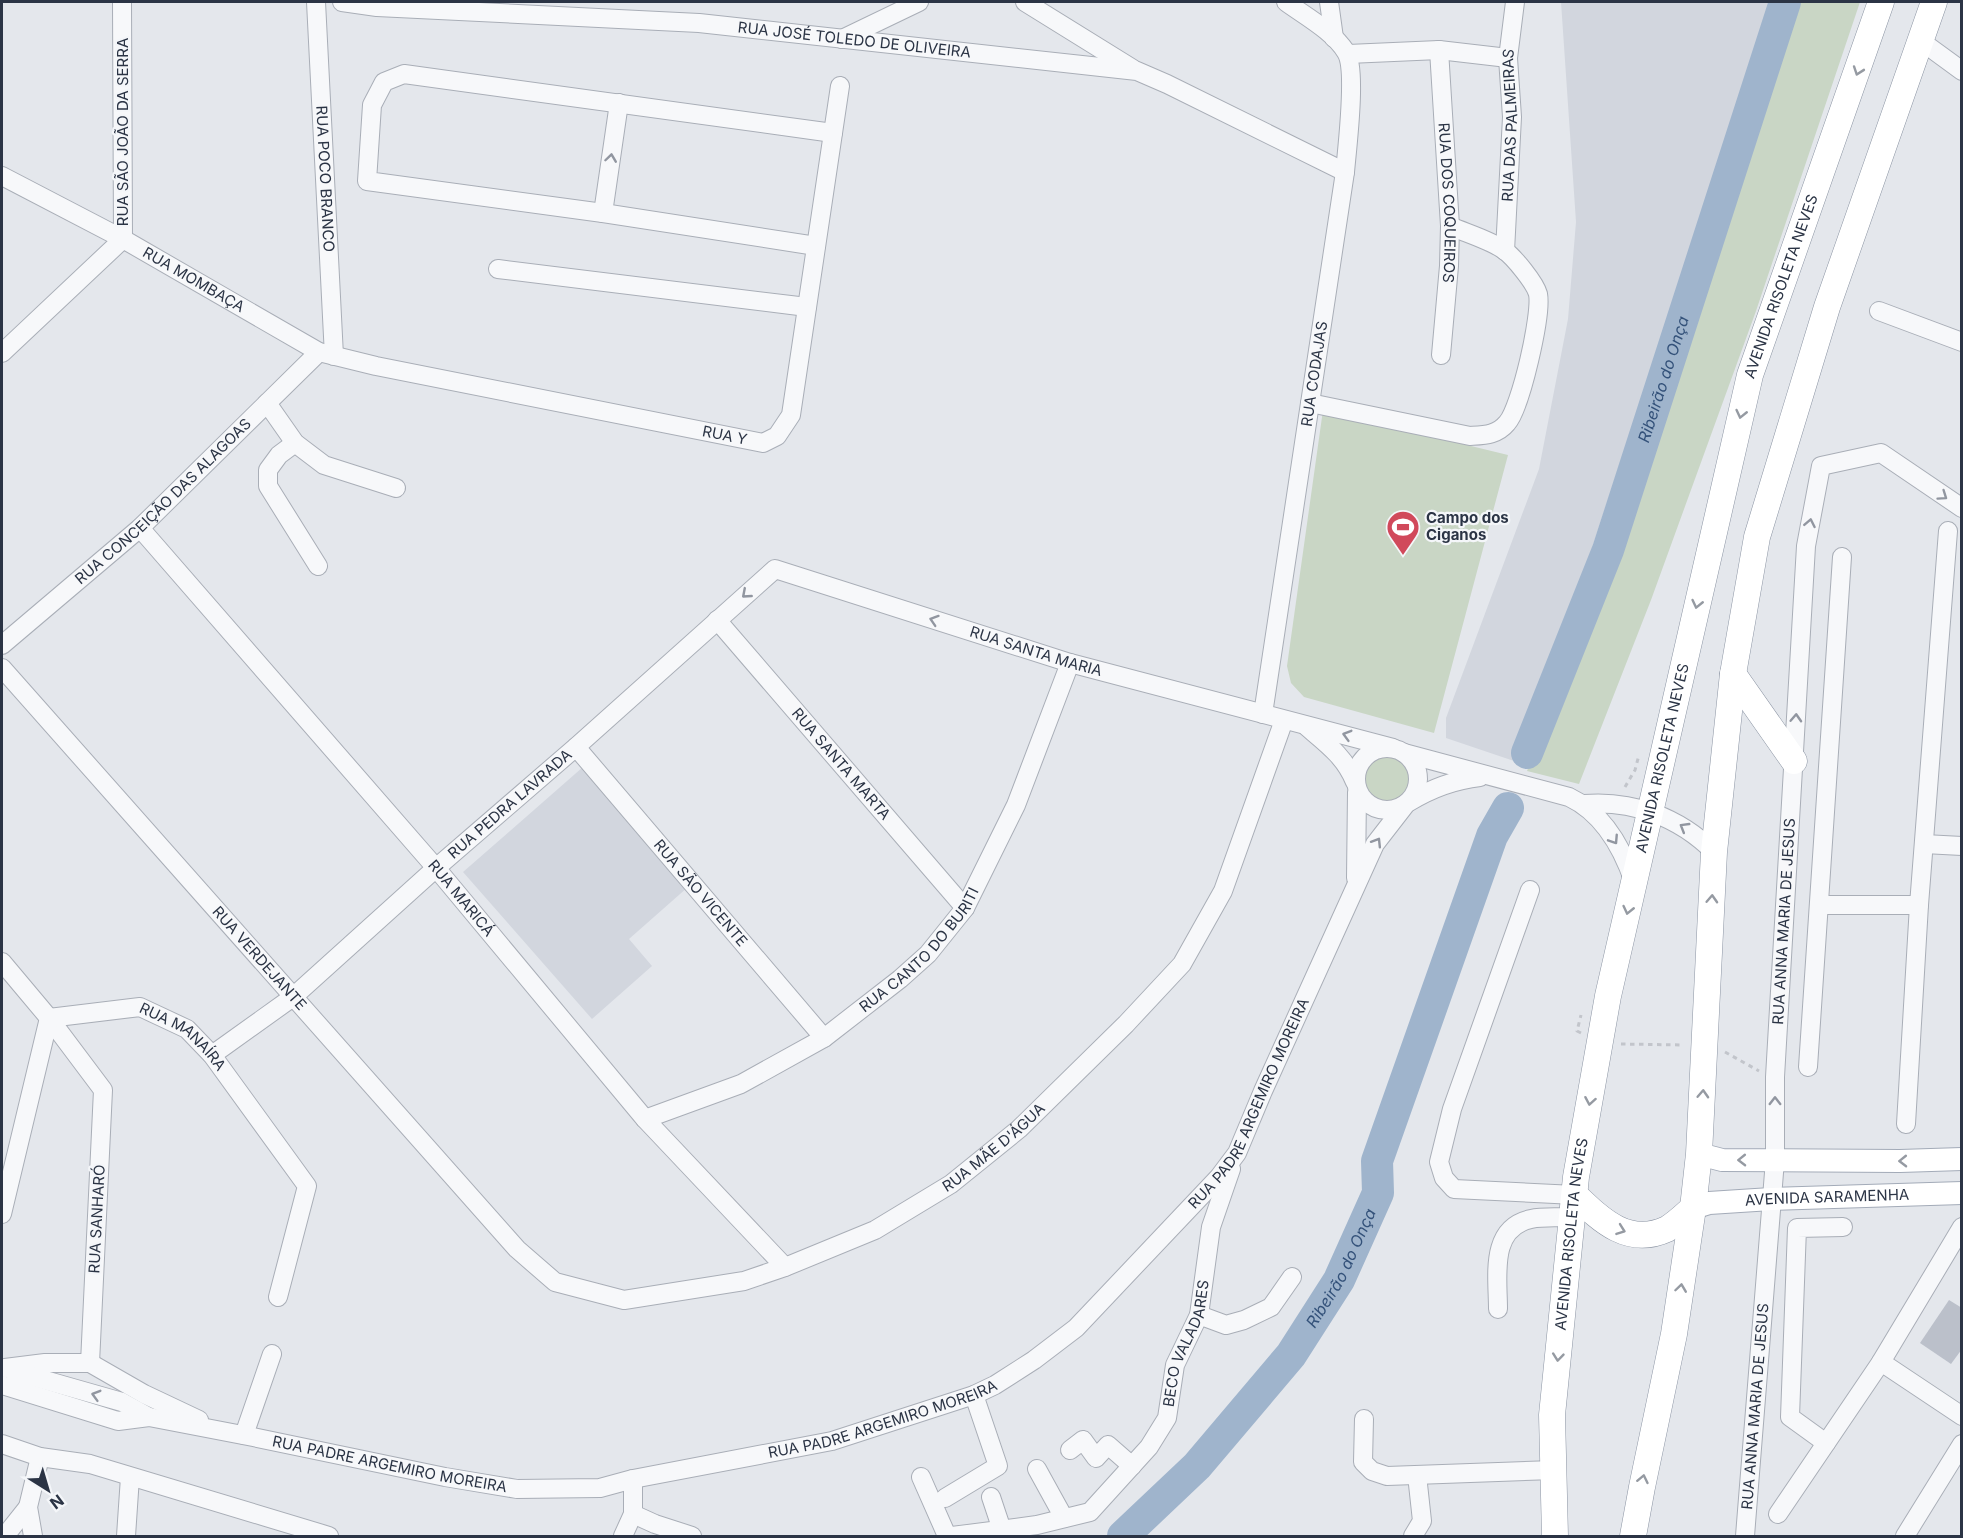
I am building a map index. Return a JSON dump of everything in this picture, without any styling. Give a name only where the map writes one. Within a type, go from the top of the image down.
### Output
[{"type":"highway","name":"AVENIDA RISOLETA NEVES","points":[[1555,1536],[1552,1415],[1576,1177],[1608,996],[1750,375],[1881,2]]},
{"type":"highway","points":[[1633,1536],[1674,1334],[1693,1208],[1699,1154],[1714,852],[1733,674],[1757,537],[1827,307],[1934,2]]},
{"type":"highway","points":[[1733,674],[1794,761]]},
{"type":"highway","points":[[1574,1206],[1622,1232],[1640,1234],[1668,1228],[1693,1208]]},
{"type":"main road","points":[[1699,1154],[1722,1160],[1962,1159]]},
{"type":"main road","name":"AVENIDA SARAMENHA","points":[[1693,1208],[1709,1203],[1771,1199],[1962,1193]]},
{"type":"street","name":"RUA SÃO JOÃO DA SERRA","points":[[2,353],[123,239],[122,2]]},
{"type":"street","name":"RUA POCO BRANCO","points":[[316,2],[326,354]]},
{"type":"street","name":"RUA JOSÉ TOLEDO DE OLIVEIRA","points":[[342,2],[377,7],[699,23],[1137,71],[1345,172]]},
{"type":"street","points":[[842,39],[919,2]]},
{"type":"street","points":[[1025,2],[1137,71]]},
{"type":"street","points":[[1286,2],[1334,38],[1348,54],[1439,50],[1508,58]]},
{"type":"street","points":[[1329,2],[1334,38]]},
{"type":"street","name":"RUA DAS PALMEIRAS","points":[[1505,251],[1512,117],[1508,58],[1515,2]]},
{"type":"street","points":[[1921,41],[1962,71]]},
{"type":"street","name":"RUA DOS COQUEIROS","points":[[1439,50],[1450,226],[1441,355]]},
{"type":"street","name":"RUA CODAJAS","points":[[1263,714],[1345,172],[1352,99],[1348,54]]},
{"type":"street","points":[[816,246],[603,213],[367,181],[372,105],[384,82],[404,74],[833,133]]},
{"type":"street","name":"RUA Y","points":[[326,354],[388,369],[763,444],[777,436],[791,416],[840,86]]},
{"type":"street","points":[[603,213],[619,104]]},
{"type":"street","name":"RUA MOMBAÇA","points":[[2,176],[123,239],[326,354]]},
{"type":"street","points":[[1310,403],[1470,436],[1492,435],[1508,422],[1521,396],[1537,314],[1538,294],[1527,275],[1505,251],[1450,226]]},
{"type":"street","points":[[498,268],[807,307]]},
{"type":"street","points":[[1878,311],[1962,342]]},
{"type":"street","name":"RUA CONCEIÇÃO DAS ALAGOAS","points":[[2,645],[140,528],[267,403],[326,354]]},
{"type":"street","points":[[267,403],[295,443],[324,465],[396,488]]},
{"type":"street","points":[[295,443],[279,455],[268,470],[268,486],[318,566]]},
{"type":"street","name":"RUA ANNA MARIA DE JESUS","points":[[1746,1536],[1775,1160],[1775,1077],[1806,546],[1821,466],[1881,453],[1962,508]]},
{"type":"street","name":"RUA MARICÁ","points":[[140,528],[436,867],[645,1119],[785,1267]]},
{"type":"street","points":[[1906,1124],[1919,905],[1948,531]]},
{"type":"street","points":[[1808,1067],[1842,556]]},
{"type":"street","name":"RUA SANTA MARIA","points":[[775,569],[1070,663],[1292,721],[1576,801],[1606,802],[1649,812],[1684,826],[1700,837],[1714,852]]},
{"type":"street","name":"RUA PEDRA LAVRADA","points":[[212,1055],[293,997],[436,867],[576,747],[775,569]]},
{"type":"street","name":"RUA SANTA MARTA","points":[[717,620],[965,908]]},
{"type":"street","name":"RUA CANTO DO BURITI","points":[[645,1119],[741,1084],[825,1038],[928,954],[965,908],[1017,805],[1070,663]]},
{"type":"street","name":"RUA VERDEJANTE","points":[[2,668],[517,1249]]},
{"type":"street","name":"RUA SANTA MARIA","points":[[1292,721],[1342,758],[1356,787]]},
{"type":"street","name":"RUA MÃE D'ÁGUA","points":[[517,1249],[555,1282],[624,1300],[744,1281],[785,1267],[875,1230],[951,1184],[1019,1129],[1126,1024],[1182,964],[1223,891],[1292,721]]},
{"type":"street","name":"RUA SÃO VICENTE","points":[[576,747],[825,1038]]},
{"type":"street","points":[[1374,751],[1399,751],[1416,767],[1418,777],[1415,795],[1408,803],[1391,811],[1380,810],[1363,800],[1356,787],[1360,763],[1374,751]]},
{"type":"street","name":"RUA SANTA MARIA","points":[[1408,803],[1448,783],[1496,777]]},
{"type":"street","name":"RUA PADRE ARGEMIRO MOREIRA","points":[[1356,787],[1356,885]]},
{"type":"street","points":[[1576,801],[1601,821],[1626,860],[1634,882]]},
{"type":"street","name":"RUA PADRE ARGEMIRO MOREIRA","points":[[3,1374],[118,1421],[150,1418],[445,1477],[517,1488],[600,1488],[633,1479],[832,1441],[974,1395],[995,1385],[1024,1366],[1076,1328],[1219,1178],[1237,1154],[1375,844],[1408,803]]},
{"type":"street","points":[[1924,844],[1962,846]]},
{"type":"street","points":[[1530,890],[1452,1109],[1438,1162],[1444,1178],[1454,1189],[1574,1206]]},
{"type":"street","points":[[1819,905],[1919,905]]},
{"type":"street","name":"RUA SANHARÓ","points":[[2,962],[49,1018],[103,1090],[90,1363]]},
{"type":"street","name":"RUA MANAÍRA","points":[[49,1018],[140,1007],[187,1029],[212,1055],[307,1186],[278,1297]]},
{"type":"street","points":[[2,1214],[49,1018]]},
{"type":"street","name":"BECO VALADARES","points":[[952,1536],[1002,1530],[1090,1512],[1149,1447],[1167,1418],[1175,1365],[1199,1315],[1211,1227],[1237,1154]]},
{"type":"street","points":[[1498,1309],[1498,1254],[1505,1233],[1518,1223],[1574,1206]]},
{"type":"street","points":[[1826,1443],[1790,1418],[1797,1228],[1843,1227]]},
{"type":"street","points":[[1778,1514],[1881,1362],[1962,1227]]},
{"type":"street","points":[[1199,1315],[1226,1325],[1244,1320],[1270,1307],[1292,1277]]},
{"type":"street","points":[[244,1435],[272,1354]]},
{"type":"street","points":[[1881,1362],[1962,1416]]},
{"type":"street","name":"RUA PADRE ARGEMIRO MOREIRA","points":[[3,1374],[45,1363],[90,1363]]},
{"type":"street","points":[[90,1363],[144,1394],[222,1431]]},
{"type":"street","points":[[945,1498],[998,1466],[974,1395]]},
{"type":"street","points":[[1364,1419],[1363,1462],[1372,1471],[1387,1476],[1554,1470]]},
{"type":"street","points":[[1070,1450],[1083,1440],[1096,1458],[1108,1445],[1132,1466]]},
{"type":"street","points":[[2,1444],[40,1457],[90,1464],[329,1536]]},
{"type":"street","points":[[1905,1536],[1962,1444]]},
{"type":"street","points":[[33,1536],[28,1507],[40,1457]]},
{"type":"street","points":[[1037,1469],[1064,1518]]},
{"type":"street","points":[[1413,1536],[1422,1521],[1417,1475]]},
{"type":"street","points":[[126,1536],[130,1477]]},
{"type":"street","points":[[921,1477],[947,1536]]},
{"type":"street","points":[[623,1536],[633,1514],[633,1479]]},
{"type":"street","points":[[991,1497],[1002,1530]]},
{"type":"street","points":[[5,1536],[28,1507]]},
{"type":"street","points":[[633,1514],[692,1536]]},
{"type":"path","points":[[1615,1044],[1683,1045]]},
{"type":"path","points":[[1721,1050],[1766,1075]]},
{"type":"shaded area","points":[[1561,2],[1772,2],[1581,581],[1514,761],[1446,738],[1446,718],[1539,469],[1568,319],[1576,222]]},
{"type":"shaded area","points":[[583,767],[688,887],[629,939],[652,966],[592,1019],[463,872]]},
{"type":"green space","points":[[1793,2],[1860,2],[1756,311],[1651,600],[1579,784],[1527,771],[1589,613],[1695,305]]},
{"type":"green space","name":"Campo dos Ciganos","points":[[1323,410],[1508,455],[1434,733],[1304,697],[1291,683],[1287,666]]},
{"type":"green space","points":[[1387,754],[1397,756],[1405,762],[1411,770],[1413,780],[1411,790],[1405,798],[1397,804],[1387,806],[1377,804],[1369,798],[1363,790],[1361,780],[1363,770],[1369,762],[1377,756]]},
{"type":"building","points":[[1949,1300],[1962,1308],[1962,1349],[1951,1364],[1920,1343]]},
{"type":"waterway","name":"Ribeirão do Onça","points":[[1527,753],[1608,550],[1785,2]]},
{"type":"waterway","name":"Ribeirão do Onça","points":[[1123,1536],[1197,1466],[1291,1355],[1339,1280],[1378,1193],[1377,1161],[1492,836],[1508,808]]},
{"type":"place","name":"Campo dos Ciganos","points":[[1403,556]]}]
